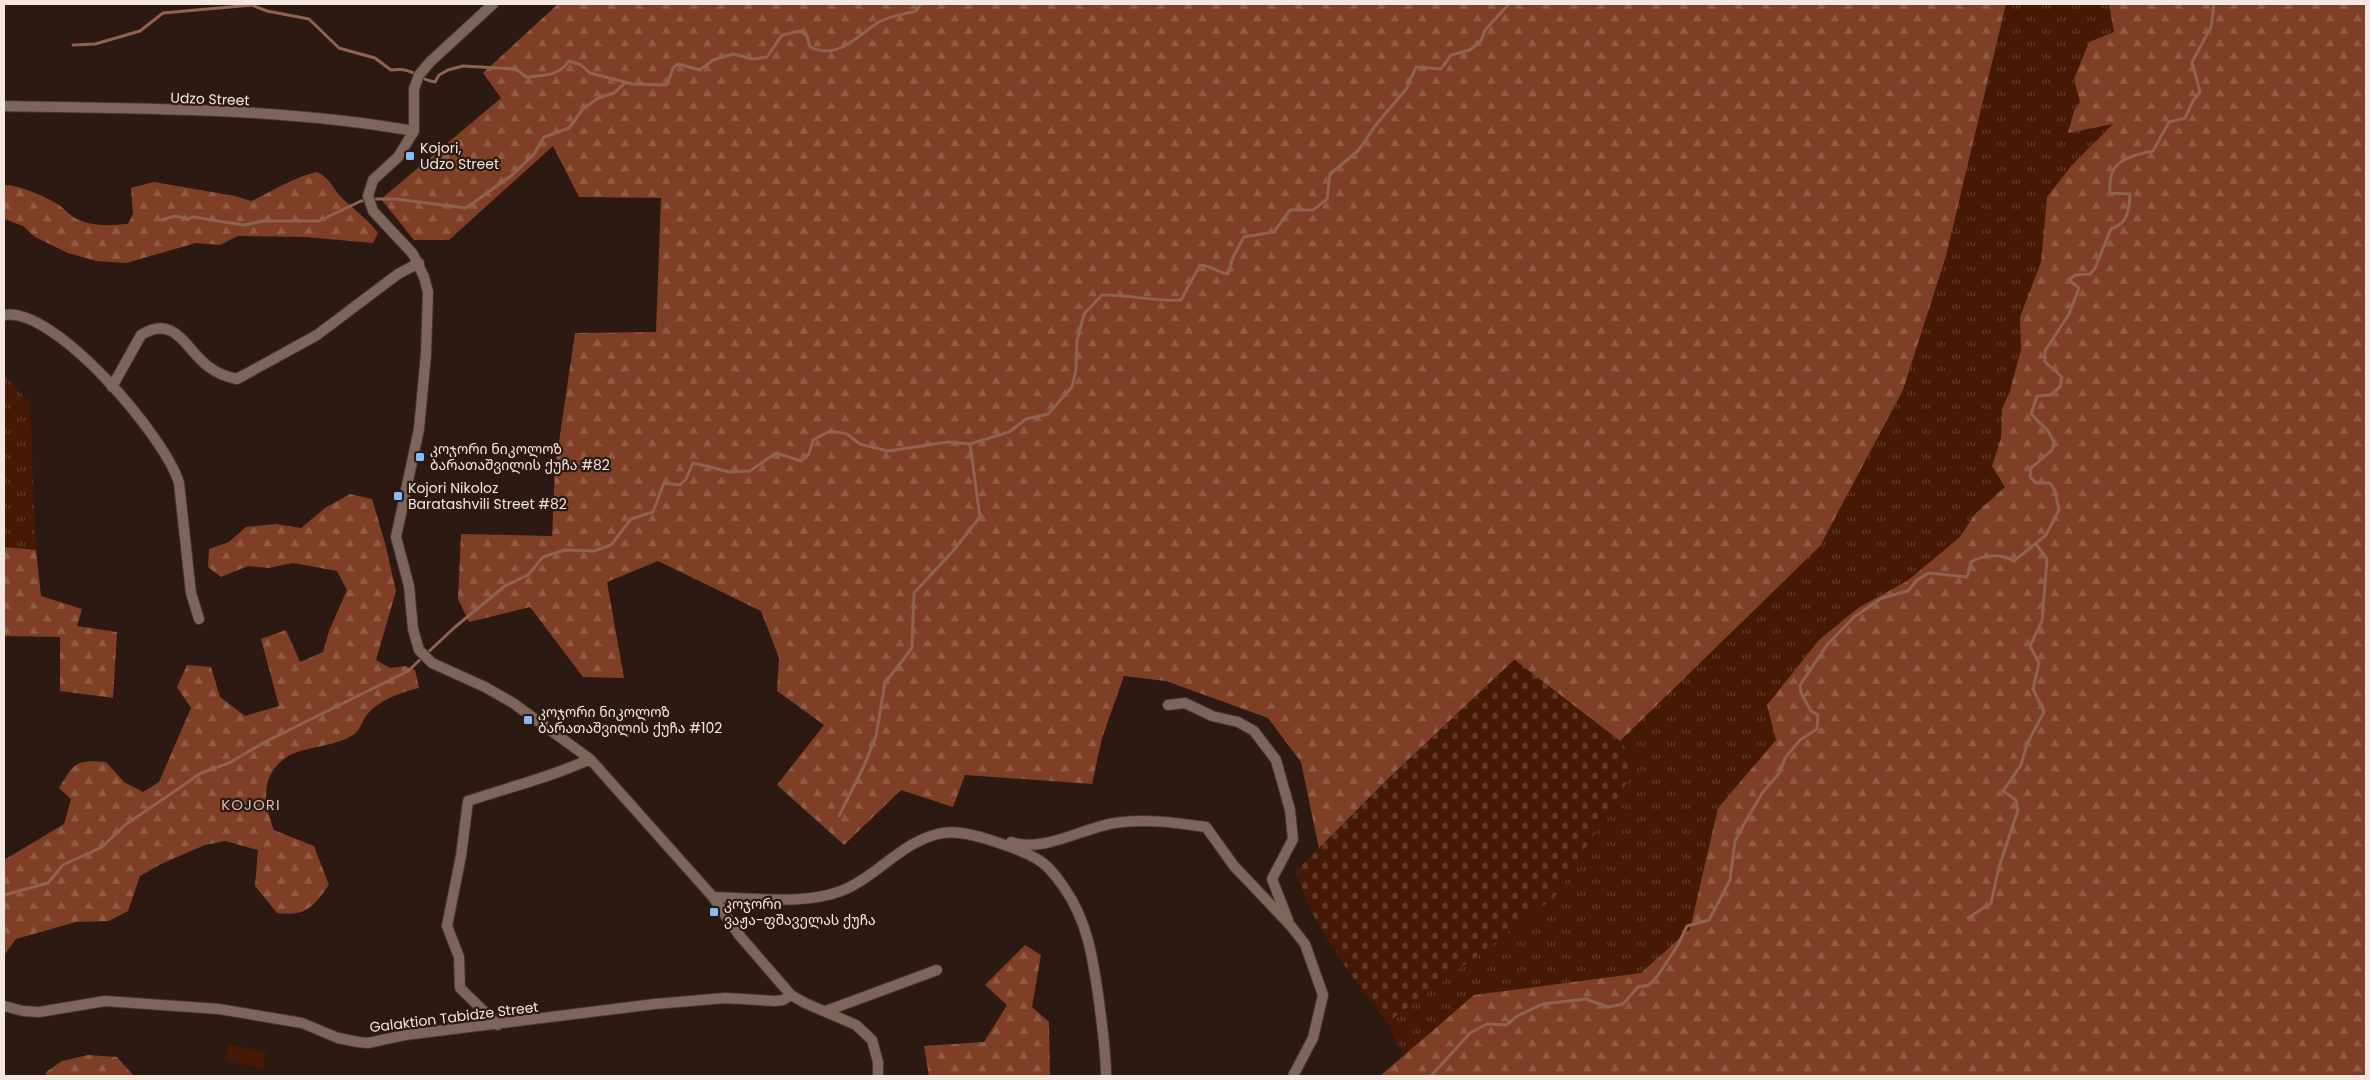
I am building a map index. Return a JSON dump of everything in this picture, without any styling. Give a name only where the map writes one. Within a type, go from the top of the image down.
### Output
[{"type":"street","points":[[493,4],[430,62],[414,85],[414,131],[407,144],[373,180],[369,189],[369,203],[373,211],[413,254],[419,263],[428,292],[426,354],[419,429],[410,480],[396,537],[409,586],[413,629],[419,650],[432,663],[485,687],[513,703],[590,759],[713,897],[739,935],[790,995],[856,1025],[872,1040],[878,1062],[878,1076]]},
{"type":"street","name":"Udzo Street","points":[[4,106],[311,117],[414,131]]},
{"type":"street","points":[[112,387],[141,335],[149,330],[159,328],[170,330],[183,337],[208,366],[224,376],[237,379],[317,335],[398,274],[419,263]]},
{"type":"street","points":[[4,315],[30,320],[43,325],[63,339],[112,387],[150,431],[175,469],[191,593],[198,619]]},
{"type":"street","points":[[1168,705],[1185,703],[1212,716],[1238,722],[1254,731],[1276,760],[1290,810],[1293,839],[1272,879],[1290,925]]},
{"type":"street","points":[[498,1025],[460,988],[459,957],[447,926],[461,856],[468,801],[526,780],[567,770],[590,759]]},
{"type":"street","points":[[713,897],[808,900],[842,891],[860,881],[910,846],[933,836],[950,833],[1001,839],[1020,845],[1034,846],[1115,823],[1164,821],[1206,827],[1234,866],[1290,925],[1305,944],[1324,995],[1313,1038],[1293,1076]]},
{"type":"street","points":[[987,838],[1038,860],[1055,875],[1078,908],[1091,948],[1106,1076]]},
{"type":"street","points":[[826,1011],[937,970]]},
{"type":"street","name":"Galaktion Tabidze Street","points":[[4,1006],[23,1011],[40,1012],[106,1001],[219,1009],[302,1023],[338,1038],[368,1043],[405,1035],[690,1001],[725,998],[775,1001],[783,1000],[790,995]]},
{"type":"green space","points":[[558,4],[2006,4],[1946,256],[1903,390],[1820,546],[1620,741],[1514,660],[1390,777],[1319,849],[1301,762],[1268,718],[1166,681],[1124,676],[1102,738],[1092,784],[965,775],[953,807],[901,790],[844,845],[777,785],[824,725],[777,691],[779,658],[761,611],[658,561],[607,582],[624,678],[583,677],[530,607],[469,622],[458,599],[461,534],[552,536],[555,469],[575,333],[656,332],[661,198],[579,197],[553,146],[449,240],[414,240],[381,199],[501,98],[483,73]]},
{"type":"green space","points":[[2006,4],[2109,4],[2114,32],[2089,42],[2074,79],[2080,102],[2074,111],[2069,132],[2114,123],[2072,165],[2047,197],[2041,262],[2020,317],[2021,349],[2010,391],[2002,409],[2001,438],[1992,466],[2005,487],[1975,514],[1960,537],[1907,581],[1858,608],[1819,640],[1768,704],[1776,740],[1718,808],[1690,929],[1641,973],[1474,995],[1404,1056],[1387,1023],[1554,898],[1638,765],[1620,741],[1820,546],[1903,390],[1946,256]]},
{"type":"green space","points":[[2109,4],[2366,4],[2366,1076],[1380,1076],[1474,995],[1641,973],[1690,929],[1718,808],[1776,740],[1767,705],[1819,640],[1858,608],[1907,581],[1960,537],[1975,514],[2005,487],[1992,466],[2001,438],[2002,409],[2010,391],[2021,349],[2020,317],[2041,262],[2047,197],[2072,165],[2113,124],[2068,133],[2074,111],[2080,102],[2074,79],[2089,42],[2114,32]]},
{"type":"green space","points":[[317,172],[328,180],[341,197],[365,218],[378,233],[373,243],[306,237],[238,236],[220,245],[196,243],[126,263],[96,261],[68,253],[35,237],[23,226],[4,219],[4,185],[24,189],[47,198],[83,222],[115,225],[128,224],[133,214],[131,188],[154,182],[235,196],[251,201],[292,181]]},
{"type":"green space","points":[[4,375],[30,403],[36,550],[4,547]]},
{"type":"green space","points":[[350,494],[372,499],[396,591],[376,660],[390,668],[405,666],[415,670],[419,688],[397,695],[376,706],[366,716],[357,732],[353,735],[328,745],[288,756],[272,771],[266,789],[266,799],[274,830],[314,846],[329,885],[323,893],[313,905],[302,912],[277,913],[255,886],[258,850],[225,841],[205,845],[161,864],[140,876],[128,911],[109,921],[76,922],[16,939],[4,955],[4,860],[64,824],[71,799],[59,788],[68,773],[77,764],[88,761],[106,762],[124,782],[143,792],[159,782],[191,708],[177,687],[187,665],[211,667],[220,697],[245,716],[279,706],[261,639],[286,630],[300,662],[323,652],[329,631],[347,590],[337,571],[293,563],[269,568],[248,566],[221,577],[208,567],[209,549],[229,542],[246,527],[276,524],[301,528],[325,508]]},
{"type":"green space","points":[[4,547],[36,550],[41,596],[82,609],[77,626],[117,632],[113,698],[60,691],[60,637],[4,636]]},
{"type":"green space","points":[[1515,660],[1620,741],[1638,765],[1554,898],[1387,1023],[1334,950],[1312,912],[1296,871],[1390,777]]},
{"type":"green space","points":[[1025,945],[1041,955],[1032,1007],[1049,1022],[1050,1076],[929,1076],[924,1046],[984,1042],[1007,1005],[985,985]]},
{"type":"green space","points":[[229,1044],[266,1052],[263,1069],[226,1061]]},
{"type":"green space","points":[[88,1055],[117,1057],[134,1076],[46,1076],[46,1072],[62,1061]]},
{"type":"waterway","points":[[73,45],[95,44],[140,31],[163,13],[252,5],[267,11],[309,19],[339,48],[375,58],[391,70],[405,70],[435,82],[439,75],[448,70],[463,66],[516,69],[526,77],[555,73],[569,61],[581,65],[590,73],[632,84],[667,85],[673,68],[678,64],[700,70],[713,60],[733,54],[753,59],[767,57],[782,35],[800,31],[807,36],[810,47],[830,51],[839,49],[879,22],[916,11],[921,4]]},
{"type":"waterway","points":[[4,895],[48,883],[63,865],[102,847],[125,825],[201,773],[229,763],[265,742],[408,671],[455,627],[505,586],[528,575],[543,557],[565,550],[594,551],[611,545],[631,519],[653,512],[664,483],[680,485],[686,479],[693,463],[730,472],[750,471],[776,453],[801,461],[809,454],[813,440],[830,431],[847,434],[860,444],[888,451],[948,442],[970,444],[1009,432],[1026,419],[1048,414],[1072,387],[1076,370],[1077,341],[1084,314],[1102,295],[1181,300],[1200,265],[1228,274],[1233,257],[1244,237],[1274,232],[1290,210],[1313,210],[1327,199],[1330,174],[1358,151],[1375,126],[1407,88],[1416,67],[1441,69],[1451,55],[1470,50],[1481,41],[1485,30],[1509,4]]},
{"type":"waterway","points":[[1431,1076],[1470,1033],[1487,1024],[1506,1025],[1519,1015],[1543,1004],[1586,999],[1608,1007],[1623,1004],[1638,987],[1649,985],[1659,974],[1678,945],[1687,926],[1709,920],[1730,880],[1735,841],[1748,817],[1763,792],[1780,772],[1785,758],[1800,740],[1817,729],[1818,715],[1811,711],[1801,693],[1800,685],[1827,645],[1854,617],[1882,598],[1908,591],[1917,580],[1929,573],[1967,577],[1971,562],[1976,559],[1992,556],[2004,557],[2014,561],[2046,535],[2059,510],[2055,491],[2050,483],[2036,483],[2030,477],[2031,468],[2051,451],[2055,444],[2048,431],[2031,414],[2037,396],[2050,395],[2060,387],[2062,377],[2045,362],[2045,351],[2069,314],[2079,288],[2069,280],[2075,275],[2090,274],[2095,268],[2111,229],[2121,223],[2127,216],[2130,194],[2110,193],[2110,182],[2115,167],[2127,158],[2153,151],[2169,122],[2185,118],[2193,101],[2200,92],[2192,62],[2211,27],[2214,4]]},
{"type":"waterway","points":[[162,220],[175,216],[188,219],[193,217],[244,225],[263,221],[319,221],[361,201],[375,199],[396,199],[466,208],[511,176],[534,154],[544,137],[569,128],[583,109],[598,98],[614,93],[626,82]]},
{"type":"waterway","points":[[839,816],[864,766],[876,736],[885,683],[912,648],[914,593],[953,551],[980,517],[970,444]]},
{"type":"waterway","points":[[1968,918],[1991,903],[1999,867],[2018,810],[2016,800],[2003,791],[2021,765],[2027,744],[2044,712],[2033,689],[2039,663],[2030,646],[2042,621],[2047,559],[2036,544]]},
{"type":"place","name":"Kojori, Udzo Street","points":[[410,156]]},
{"type":"place","name":"კოჯორი ნიკოლოზ ბარათაშვილის ქუჩა #82","points":[[420,457]]},
{"type":"place","name":"Kojori Nikoloz Baratashvili Street #82","points":[[398,496]]},
{"type":"place","name":"კოჯორი ნიკოლოზ ბარათაშვილის ქუჩა #102","points":[[528,720]]},
{"type":"place","name":"კოჯორი ვაჟა-ფშაველას ქუჩა","points":[[714,912]]},
{"type":"district","name":"KOJORI","points":[[251,805]]}]
